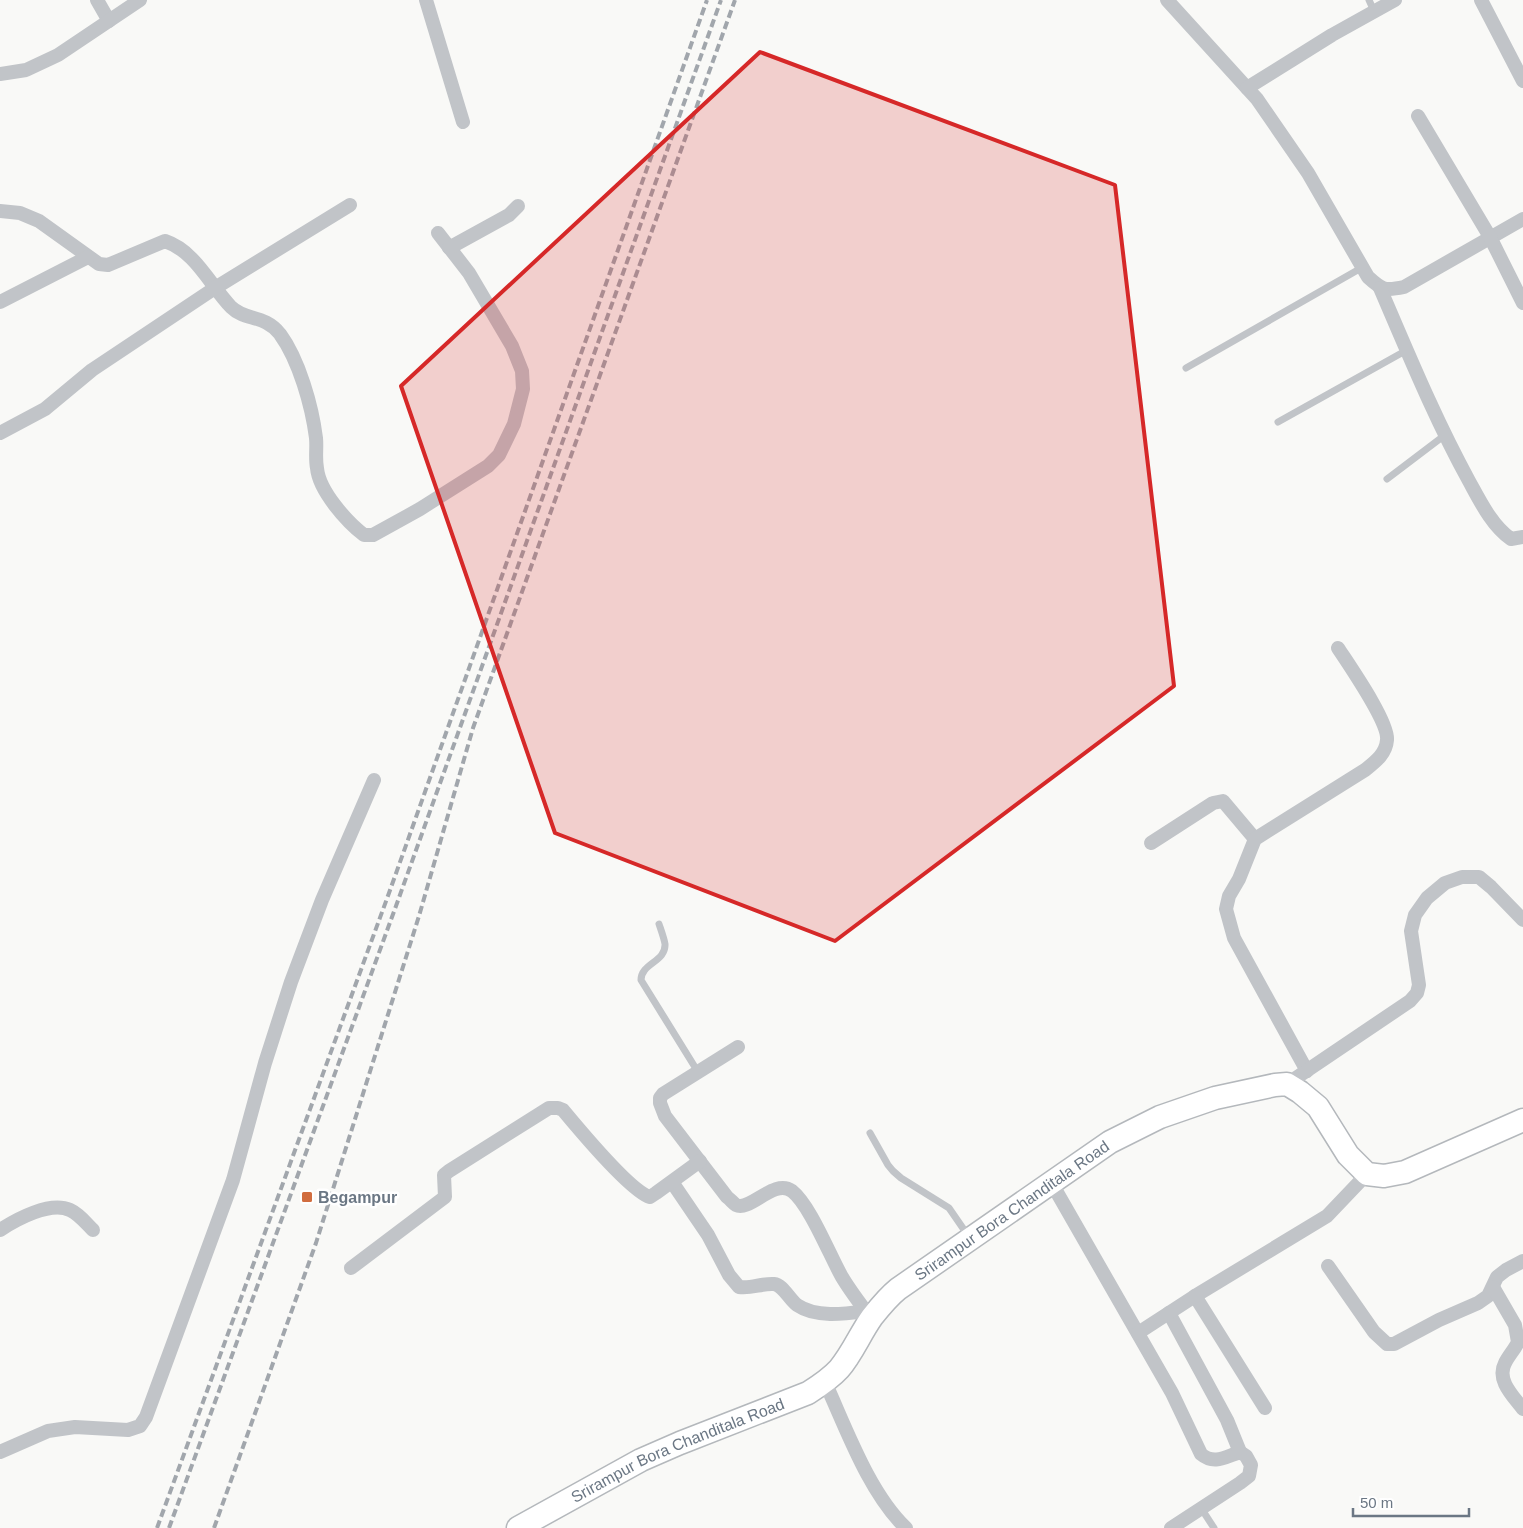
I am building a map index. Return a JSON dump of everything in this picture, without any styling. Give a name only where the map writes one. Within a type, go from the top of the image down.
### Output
[{"type":"main road","points":[[1287,1084],[1318,1107],[1348,1155],[1367,1174],[1384,1176],[1405,1172],[1523,1120]]},
{"type":"main road","name":"Srirampur Bora Chanditala Road","points":[[518,1528],[642,1460],[680,1443],[801,1396],[825,1382],[844,1363],[868,1314],[888,1297],[1110,1142],[1160,1117],[1215,1098],[1287,1084]]},
{"type":"street","points":[[97,0],[109,21]]},
{"type":"street","points":[[0,74],[26,70],[58,55],[140,0]]},
{"type":"street","points":[[426,0],[464,122]]},
{"type":"street","points":[[1167,0],[1257,99],[1308,173],[1368,277],[1380,288],[1445,435],[1475,491],[1504,534],[1511,539],[1523,537]]},
{"type":"street","points":[[1247,88],[1372,6],[1395,0]]},
{"type":"street","points":[[1481,0],[1523,80]]},
{"type":"street","points":[[1418,116],[1490,237],[1523,303]]},
{"type":"street","points":[[0,433],[45,409],[92,370],[215,288],[350,205]]},
{"type":"street","points":[[449,248],[509,215],[518,206]]},
{"type":"street","points":[[0,211],[20,213],[39,221],[99,264],[108,265],[165,241],[176,244],[187,253],[233,309],[243,315],[259,318],[269,323],[280,334],[295,361],[305,389],[316,435],[317,468],[320,481],[331,500],[354,528],[364,535],[373,534],[420,509],[488,466],[499,455],[514,424],[523,389],[522,371],[512,346],[469,273],[438,234]]},
{"type":"street","points":[[1380,288],[1390,290],[1404,287],[1523,218]]},
{"type":"street","points":[[0,302],[88,257]]},
{"type":"street","points":[[1307,1071],[1234,938],[1226,909],[1229,896],[1239,879],[1250,847],[1255,839],[1365,770],[1380,757],[1386,748],[1388,738],[1384,725],[1338,648]]},
{"type":"street","points":[[0,1452],[48,1431],[75,1426],[128,1430],[140,1426],[146,1417],[232,1180],[265,1063],[291,982],[322,900],[374,780]]},
{"type":"street","points":[[1151,843],[1213,803],[1223,801],[1255,839]]},
{"type":"street","points":[[1287,1084],[1410,1001],[1417,992],[1419,985],[1411,931],[1415,915],[1427,898],[1445,883],[1462,877],[1478,877],[1523,920]]},
{"type":"street","points":[[738,1047],[663,1094],[660,1098],[660,1103],[665,1116],[727,1197],[736,1205],[743,1206],[777,1189],[787,1189],[793,1192],[814,1222],[843,1278],[868,1314]]},
{"type":"street","points":[[351,1268],[445,1197],[444,1175],[550,1108],[563,1110],[638,1191],[650,1197],[700,1161]]},
{"type":"street","points":[[1138,1333],[1327,1216],[1367,1174]]},
{"type":"street","points":[[672,1182],[708,1235],[728,1275],[739,1287],[748,1288],[774,1284],[779,1286],[795,1304],[806,1310],[839,1314],[868,1314]]},
{"type":"street","points":[[1051,1182],[1172,1393],[1201,1454],[1208,1460],[1219,1460],[1240,1452]]},
{"type":"street","points":[[0,1230],[38,1211],[59,1208],[68,1208],[75,1212],[94,1230]]},
{"type":"street","points":[[1328,1266],[1374,1332],[1387,1344],[1394,1344],[1439,1320],[1478,1303],[1488,1296],[1497,1277],[1523,1261]]},
{"type":"street","points":[[1493,1287],[1515,1325],[1518,1342],[1502,1370],[1502,1377],[1523,1409]]},
{"type":"street","points":[[1195,1296],[1265,1408]]},
{"type":"street","points":[[1169,1313],[1226,1420],[1240,1452],[1246,1456],[1251,1465],[1248,1476],[1171,1528]]},
{"type":"street","points":[[825,1382],[863,1466],[884,1500],[906,1528]]},
{"type":"lane","points":[[1186,368],[1363,268]]},
{"type":"lane","points":[[1278,422],[1407,350]]},
{"type":"lane","points":[[1387,479],[1445,435]]},
{"type":"lane","points":[[659,924],[665,944],[664,951],[660,958],[644,969],[641,980],[698,1072]]},
{"type":"lane","points":[[870,1133],[893,1171],[949,1208],[970,1238]]},
{"type":"lane","points":[[1201,1508],[1214,1528]]},
{"type":"highlighted area","points":[[760,52],[1115,185],[1174,686],[835,941],[555,833],[401,386]]},
{"type":"railway","points":[[157,1528],[389,893],[707,0]]},
{"type":"railway","points":[[169,1528],[396,906],[721,0]]},
{"type":"railway","points":[[214,1528],[316,1243],[419,916],[473,728],[735,0]]},
{"type":"place","name":"Begampur","points":[[307,1197]]}]
